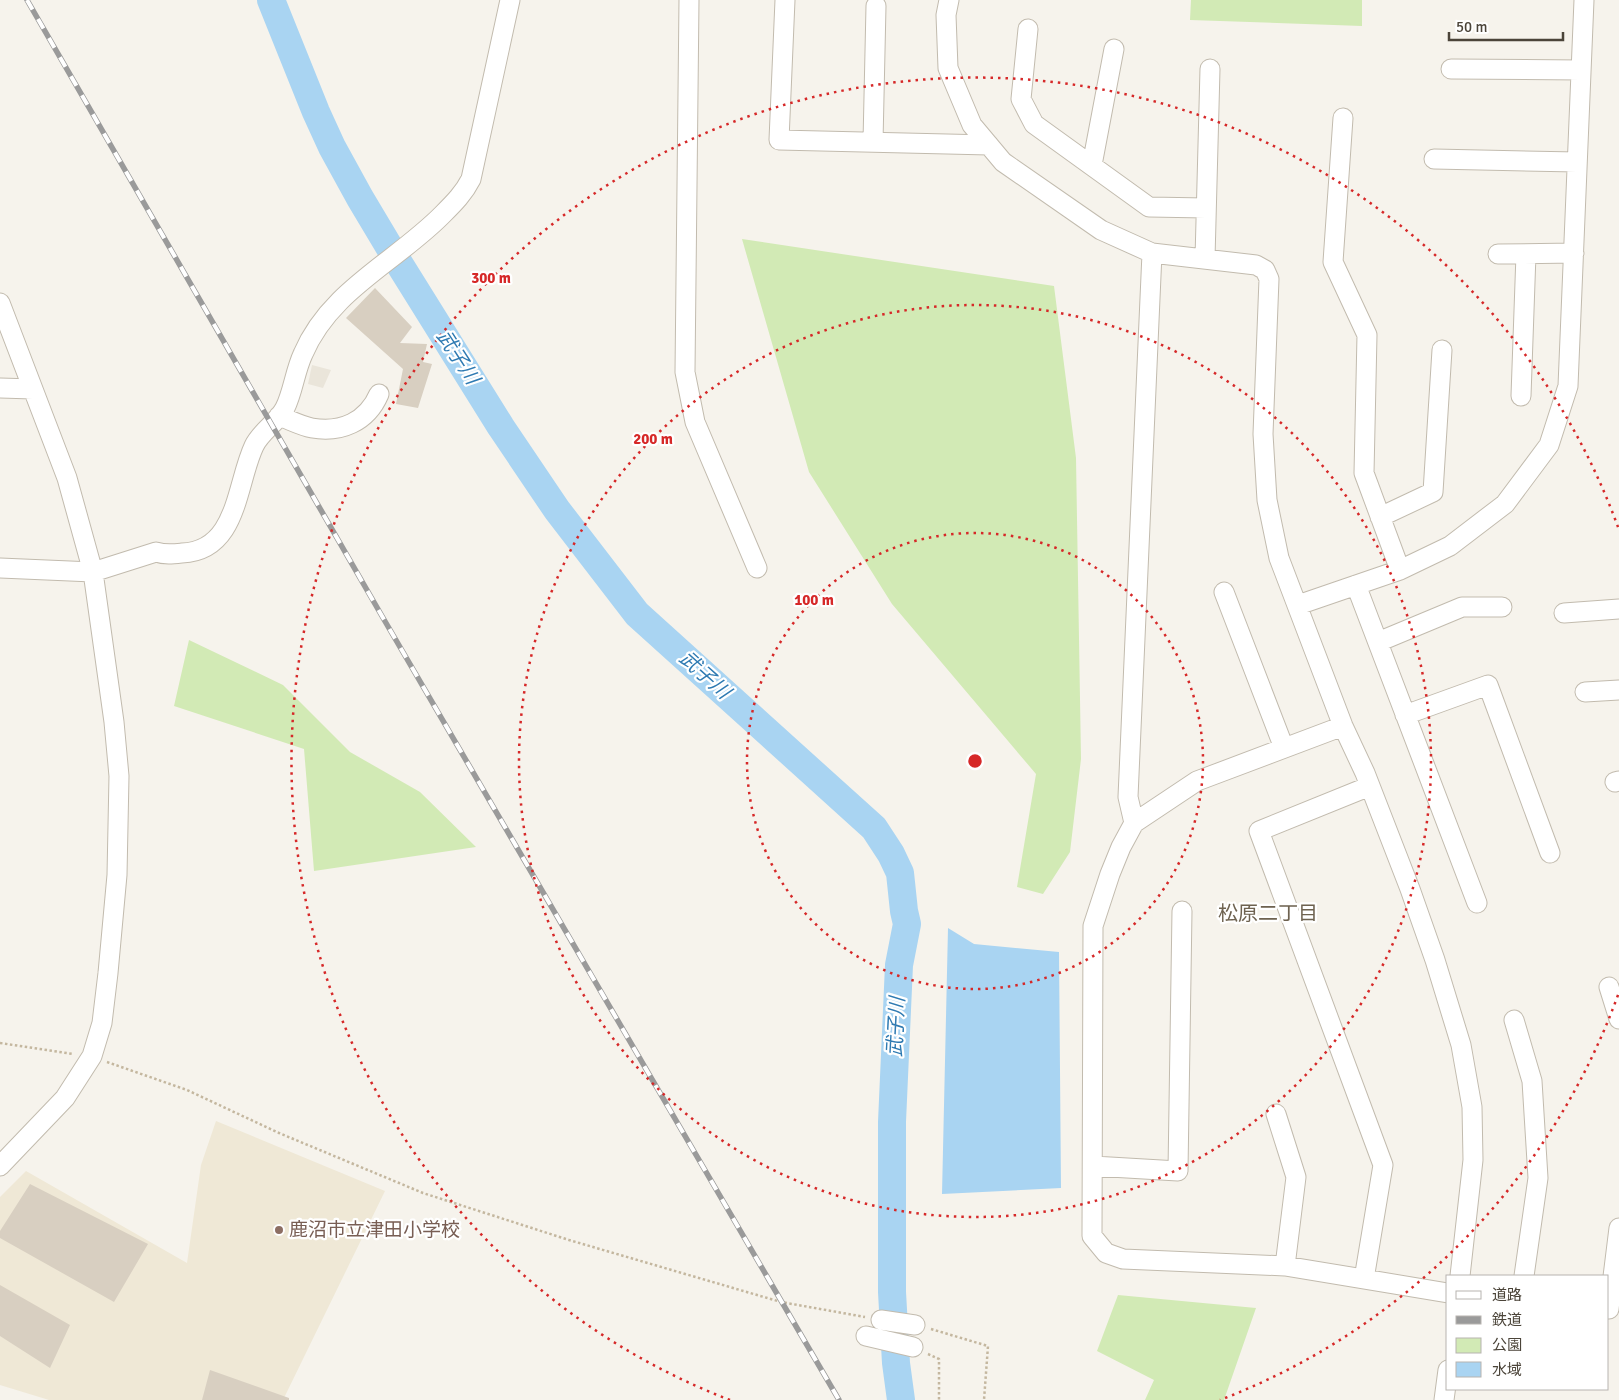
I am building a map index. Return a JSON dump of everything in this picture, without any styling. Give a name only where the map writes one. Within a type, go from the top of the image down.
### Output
[{"type":"street","points":[[0,568],[93,572],[156,552],[163,554],[188,553],[205,548],[224,531],[233,512],[254,444],[286,408],[302,354],[315,330],[329,311],[363,281],[427,231],[464,192],[471,180],[510,0]]},
{"type":"street","points":[[689,0],[685,372],[695,422],[757,568]]},
{"type":"street","points":[[785,0],[779,140],[989,145]]},
{"type":"street","points":[[948,0],[946,15],[948,68],[972,125],[1003,162],[1101,230],[1152,253],[1256,265],[1265,270],[1269,279],[1263,434],[1267,500],[1279,558],[1343,726],[1370,786],[1410,889],[1435,960],[1464,1063],[1472,1107],[1472,1160],[1460,1275]]},
{"type":"street","points":[[1298,605],[1400,570],[1450,546],[1505,504],[1549,445],[1568,386],[1584,0]]},
{"type":"street","points":[[873,142],[876,6]]},
{"type":"street","points":[[1028,29],[1021,99],[1034,124],[1150,206],[1206,208]]},
{"type":"street","points":[[1092,165],[1114,49]]},
{"type":"street","points":[[1451,69],[1581,70]]},
{"type":"street","points":[[1205,259],[1210,70]]},
{"type":"street","points":[[1343,118],[1333,262],[1367,335],[1364,473],[1400,570]]},
{"type":"street","points":[[1434,158],[1577,162]]},
{"type":"street","points":[[1134,823],[1128,796],[1152,253]]},
{"type":"street","points":[[1498,254],[1574,253]]},
{"type":"street","points":[[1521,396],[1526,254]]},
{"type":"street","points":[[0,303],[67,478],[93,572],[114,722],[119,776],[117,875],[113,924],[102,1023],[92,1056],[65,1098],[0,1166]]},
{"type":"street","points":[[1380,517],[1433,492],[1442,350]]},
{"type":"street","points":[[0,388],[33,389]]},
{"type":"street","points":[[279,416],[310,428],[339,428],[353,424],[365,416],[374,405],[379,394]]},
{"type":"street","points":[[1356,585],[1477,903]]},
{"type":"street","points":[[1224,592],[1284,748]]},
{"type":"street","points":[[1378,642],[1462,607],[1502,607]]},
{"type":"street","points":[[1564,613],[1619,609]]},
{"type":"street","points":[[1405,715],[1488,684],[1550,853]]},
{"type":"street","points":[[1585,692],[1619,690]]},
{"type":"street","points":[[1343,726],[1198,781],[1134,823],[1121,847],[1093,926],[1092,1236],[1106,1253],[1123,1259],[1285,1266],[1446,1293]]},
{"type":"street","points":[[1364,1279],[1383,1165],[1259,831],[1370,786]]},
{"type":"street","points":[[1092,1166],[1178,1171],[1182,911]]},
{"type":"street","points":[[1609,987],[1619,1019]]},
{"type":"street","points":[[1514,1020],[1532,1081],[1538,1178],[1524,1275]]},
{"type":"street","points":[[1276,1114],[1296,1177],[1285,1266]]},
{"type":"street","points":[[1612,1309],[1619,1228]]},
{"type":"street","points":[[881,1320],[915,1325]]},
{"type":"street","points":[[866,1336],[913,1347]]},
{"type":"street","points":[[1444,1400],[1446,1385]]},
{"type":"path","points":[[0,1043],[92,1056],[187,1090],[279,1133],[422,1193],[483,1214],[782,1302],[881,1320]]},
{"type":"path","points":[[915,1325],[988,1346],[984,1400]]},
{"type":"path","points":[[913,1347],[939,1359],[939,1400]]},
{"type":"shaded area","points":[[312,365],[331,370],[323,388],[308,384]]},
{"type":"shaded area","name":"鹿沼市立津田小学校","points":[[216,1121],[385,1191],[283,1400],[49,1400],[0,1385],[0,1197],[26,1171],[187,1263],[201,1165]]},
{"type":"green space","points":[[1191,0],[1362,0],[1362,26],[1190,20]]},
{"type":"green space","points":[[742,239],[1054,286],[1076,458],[1081,759],[1070,852],[1043,894],[1017,887],[1036,774],[892,604],[809,472]]},
{"type":"green space","points":[[189,640],[283,685],[350,752],[420,792],[476,847],[314,871],[304,749],[174,706]]},
{"type":"green space","points":[[1118,1295],[1256,1308],[1224,1400],[1145,1400],[1154,1380],[1097,1351]]},
{"type":"water","points":[[948,928],[974,944],[1059,952],[1061,1188],[942,1194]]},
{"type":"building","points":[[375,288],[412,327],[400,343],[427,344],[423,362],[432,364],[418,408],[396,404],[403,369],[346,318]]},
{"type":"building","points":[[30,1184],[148,1244],[114,1302],[0,1238],[0,1231]]},
{"type":"building","points":[[0,1285],[70,1325],[50,1368],[0,1336]]},
{"type":"building","points":[[210,1370],[289,1398],[289,1400],[202,1400]]},
{"type":"waterway","name":"武子川","points":[[271,0],[316,112],[332,147],[360,198],[501,427],[557,510],[637,614],[874,828],[891,854],[900,873],[907,924],[899,965],[892,1122],[892,1292],[896,1363],[901,1400]]},
{"type":"railway","points":[[27,0],[386,623],[839,1400]]},
{"type":"place","name":"鹿沼市立津田小学校","points":[[279,1230]]},
{"type":"district","name":"松原二丁目","points":[[1268,913]]}]
